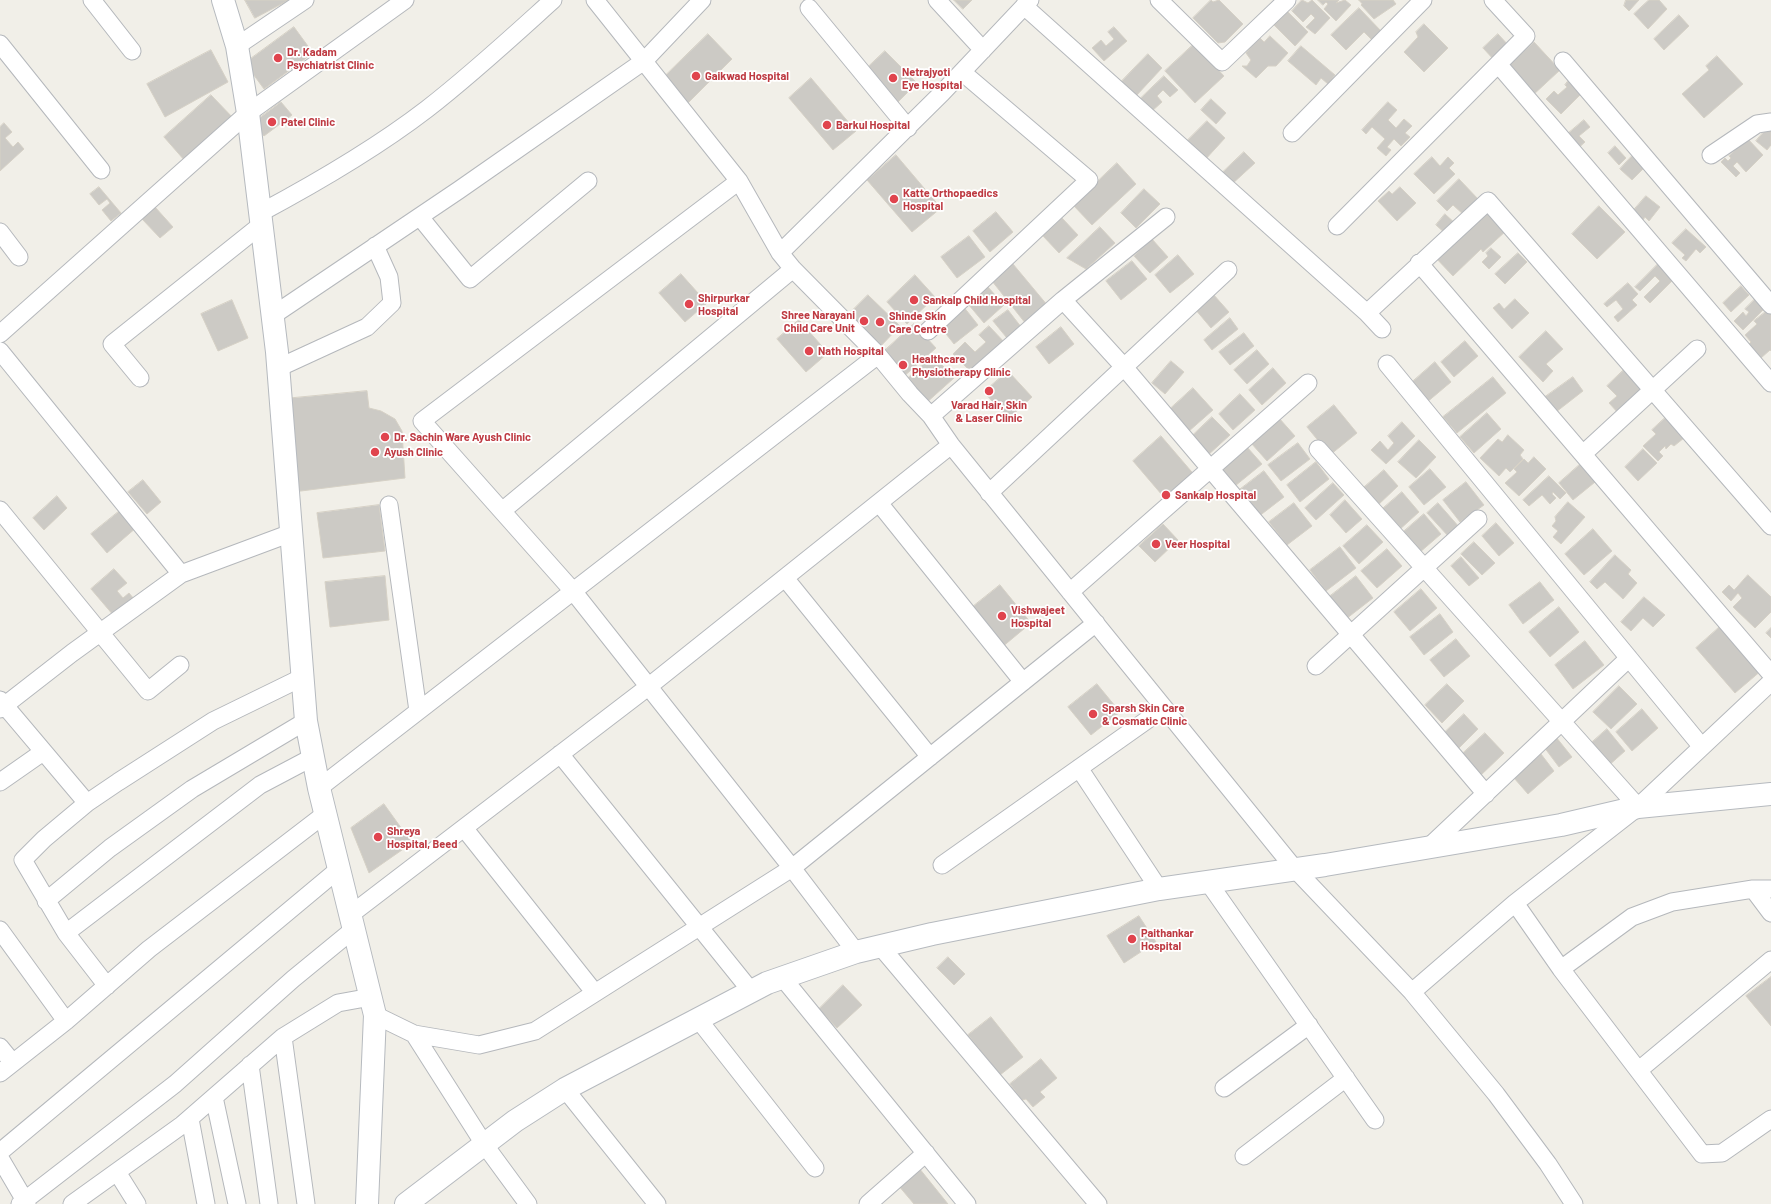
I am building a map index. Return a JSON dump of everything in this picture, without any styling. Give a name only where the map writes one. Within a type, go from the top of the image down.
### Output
[{"type":"street","points":[[92,0],[132,51]]},
{"type":"street","points":[[223,0],[238,46],[248,113],[278,368],[301,678],[306,721],[325,814],[373,1006],[367,1204]]},
{"type":"street","points":[[238,46],[305,0]]},
{"type":"street","points":[[0,334],[248,113],[405,0]]},
{"type":"street","points":[[140,378],[112,344],[260,219],[373,147],[427,109],[554,0]]},
{"type":"street","points":[[594,0],[739,181],[780,253],[793,269],[878,354],[910,394],[931,416],[951,445],[989,493],[1294,868],[1412,992],[1496,1094],[1548,1164],[1573,1204]]},
{"type":"street","points":[[272,316],[420,217],[644,61],[702,0]]},
{"type":"street","points":[[937,0],[983,50]]},
{"type":"street","points":[[1159,0],[1222,62],[1287,0]]},
{"type":"street","points":[[1292,133],[1423,0]]},
{"type":"street","points":[[1337,226],[1526,36],[1493,0]]},
{"type":"street","points":[[780,253],[908,128],[1027,3],[1367,313],[1382,329]]},
{"type":"street","points":[[809,8],[908,128]]},
{"type":"street","points":[[0,44],[101,170]]},
{"type":"street","points":[[1563,61],[1771,305]]},
{"type":"street","points":[[1498,64],[1771,383]]},
{"type":"street","points":[[928,331],[1089,180],[962,72]]},
{"type":"street","points":[[1711,155],[1757,124],[1771,122]]},
{"type":"street","points":[[420,217],[470,279],[588,181]]},
{"type":"street","points":[[739,181],[422,421],[573,591],[792,868],[856,952]]},
{"type":"street","points":[[1367,313],[1419,263],[1488,201],[1771,526]]},
{"type":"street","points":[[931,416],[1063,300],[1166,217]]},
{"type":"street","points":[[0,232],[19,257]]},
{"type":"street","points":[[278,368],[367,327],[392,303],[389,277],[375,246]]},
{"type":"street","points":[[1419,263],[1771,674]]},
{"type":"street","points":[[502,511],[793,269]]},
{"type":"street","points":[[989,493],[1228,270]]},
{"type":"street","points":[[1063,300],[1124,367],[1486,794]]},
{"type":"street","points":[[1582,454],[1697,349]]},
{"type":"street","points":[[0,351],[181,574]]},
{"type":"street","points":[[319,788],[878,354]]},
{"type":"street","points":[[1387,364],[1702,747]]},
{"type":"street","points":[[1070,592],[1308,383]]},
{"type":"street","points":[[0,1158],[24,1203],[175,1084],[293,979],[352,922],[464,828],[648,687],[951,445]]},
{"type":"street","points":[[1318,449],[1638,807]]},
{"type":"street","points":[[879,503],[1023,682]]},
{"type":"street","points":[[389,505],[418,711]]},
{"type":"street","points":[[0,510],[148,691],[180,665]]},
{"type":"street","points":[[1316,666],[1478,519]]},
{"type":"street","points":[[87,803],[2,705],[181,574],[291,533]]},
{"type":"street","points":[[785,578],[930,757]]},
{"type":"street","points":[[414,1034],[479,1045],[535,1031],[792,868],[1096,624]]},
{"type":"street","points":[[1430,846],[1629,658]]},
{"type":"street","points":[[106,986],[66,933],[23,860],[44,839],[87,803],[213,721],[301,678]]},
{"type":"street","points":[[1412,992],[1514,903],[1638,807],[1771,682]]},
{"type":"street","points":[[942,865],[1164,708]]},
{"type":"street","points":[[46,901],[110,848],[192,789],[306,721]]},
{"type":"street","points":[[0,782],[43,752]]},
{"type":"street","points":[[560,754],[751,991]]},
{"type":"street","points":[[66,933],[260,786],[313,756]]},
{"type":"street","points":[[1079,768],[1159,889]]},
{"type":"street","points":[[406,1204],[515,1121],[565,1089],[751,991],[782,977],[856,952],[932,934],[1159,889],[1294,868],[1325,865],[1561,825],[1638,807],[1771,794]]},
{"type":"street","points":[[0,1047],[6,1068],[66,1021],[156,945],[325,814]]},
{"type":"street","points":[[464,828],[595,993]]},
{"type":"street","points":[[0,1152],[339,869]]},
{"type":"street","points":[[1208,882],[1375,1120]]},
{"type":"street","points":[[1561,969],[1632,917],[1672,902],[1753,889],[1771,888]]},
{"type":"street","points":[[1753,889],[1771,913]]},
{"type":"street","points":[[1514,903],[1561,969],[1702,1154],[1722,1153],[1771,1119]]},
{"type":"street","points":[[0,930],[66,1021]]},
{"type":"street","points":[[880,947],[1098,1204]]},
{"type":"street","points":[[1639,1070],[1771,960]]},
{"type":"street","points":[[782,977],[967,1204]]},
{"type":"street","points":[[72,1204],[94,1197],[117,1172],[190,1119],[283,1037],[338,1003],[373,1006],[414,1034],[484,1144],[528,1204]]},
{"type":"street","points":[[698,1019],[815,1168]]},
{"type":"street","points":[[1224,1088],[1309,1025]]},
{"type":"street","points":[[283,1037],[306,1204]]},
{"type":"street","points":[[250,1065],[269,1204]]},
{"type":"street","points":[[1244,1156],[1346,1078]]},
{"type":"street","points":[[565,1089],[657,1204]]},
{"type":"street","points":[[214,1097],[237,1204]]},
{"type":"street","points":[[190,1119],[206,1204]]},
{"type":"street","points":[[868,1204],[926,1153]]},
{"type":"street","points":[[117,1172],[137,1204]]},
{"type":"building","points":[[245,0],[289,0],[255,18]]},
{"type":"building","points":[[954,0],[972,0],[963,9]]},
{"type":"building","points":[[1211,0],[1213,2],[1219,0],[1243,24],[1225,42],[1218,43],[1193,18]]},
{"type":"building","points":[[1302,0],[1308,3],[1312,0],[1330,18],[1315,34],[1306,27],[1315,18],[1311,14],[1303,22],[1292,11]]},
{"type":"building","points":[[1318,0],[1339,0],[1336,3],[1345,0],[1351,5],[1336,21],[1324,9],[1328,4],[1326,2],[1323,5]]},
{"type":"building","points":[[1359,0],[1393,0],[1396,4],[1374,19],[1361,5],[1362,4]]},
{"type":"building","points":[[1626,0],[1639,0],[1629,11],[1624,6]]},
{"type":"building","points":[[1649,0],[1659,0],[1667,9],[1648,29],[1634,14]]},
{"type":"building","points":[[1359,8],[1382,32],[1373,41],[1364,32],[1346,50],[1331,35]]},
{"type":"building","points":[[1287,11],[1308,32],[1295,46],[1273,24]]},
{"type":"building","points":[[1679,15],[1689,26],[1664,50],[1654,39]]},
{"type":"building","points":[[1424,24],[1448,48],[1424,72],[1404,52],[1418,37],[1416,32]]},
{"type":"building","points":[[294,27],[313,53],[264,89],[245,63]]},
{"type":"building","points":[[1114,27],[1127,41],[1104,61],[1092,48],[1101,40],[1106,46],[1114,39],[1108,32]]},
{"type":"building","points":[[708,34],[732,59],[685,106],[660,81]]},
{"type":"building","points":[[1498,34],[1510,47],[1495,61],[1483,48]]},
{"type":"building","points":[[1270,36],[1288,53],[1276,66],[1268,66],[1256,78],[1242,66],[1247,66],[1251,60],[1246,53],[1259,37],[1264,42]]},
{"type":"building","points":[[1534,42],[1560,70],[1532,96],[1506,68]]},
{"type":"building","points":[[1194,44],[1224,76],[1195,103],[1165,71]]},
{"type":"building","points":[[1301,46],[1335,75],[1328,84],[1321,78],[1316,85],[1288,61]]},
{"type":"building","points":[[211,50],[228,82],[165,117],[147,84]]},
{"type":"building","points":[[885,51],[917,83],[895,105],[863,72]]},
{"type":"building","points":[[1148,54],[1162,68],[1136,96],[1121,82]]},
{"type":"building","points":[[1717,56],[1743,84],[1704,118],[1682,94],[1709,70],[1706,66]]},
{"type":"building","points":[[1164,76],[1178,90],[1170,97],[1163,90],[1157,96],[1162,102],[1151,112],[1139,100]]},
{"type":"building","points":[[811,78],[856,131],[833,150],[789,98]]},
{"type":"building","points":[[1569,80],[1582,93],[1561,114],[1546,99],[1554,91],[1558,95],[1567,87],[1565,85]]},
{"type":"building","points":[[211,95],[236,121],[185,161],[164,137]]},
{"type":"building","points":[[1211,99],[1226,113],[1216,124],[1201,110]]},
{"type":"building","points":[[281,102],[292,115],[264,136],[253,123]]},
{"type":"building","points":[[1388,102],[1397,110],[1388,120],[1396,128],[1404,119],[1412,126],[1405,133],[1410,137],[1401,146],[1394,139],[1387,147],[1391,150],[1386,156],[1377,148],[1385,139],[1372,127],[1366,134],[1362,130]]},
{"type":"building","points":[[1584,120],[1590,127],[1579,136],[1585,142],[1575,151],[1564,137]]},
{"type":"building","points":[[1207,121],[1225,138],[1204,161],[1185,143]]},
{"type":"building","points":[[4,123],[12,132],[5,138],[13,147],[18,142],[24,149],[0,171],[0,127]]},
{"type":"building","points":[[1768,127],[1771,130],[1771,145],[1767,150],[1756,141]]},
{"type":"building","points":[[1747,138],[1763,155],[1746,172],[1737,162],[1733,166],[1740,173],[1736,177],[1721,162],[1725,158],[1728,161],[1731,158],[1729,156]]},
{"type":"building","points":[[1615,146],[1626,158],[1619,165],[1608,153]]},
{"type":"building","points":[[1244,152],[1255,163],[1231,185],[1221,174]]},
{"type":"building","points":[[896,155],[941,208],[912,232],[867,180]]},
{"type":"building","points":[[1633,155],[1645,167],[1632,180],[1620,169]]},
{"type":"building","points":[[1432,157],[1440,166],[1448,157],[1454,163],[1449,168],[1455,174],[1434,194],[1414,174]]},
{"type":"building","points":[[1117,163],[1136,184],[1092,225],[1073,205]]},
{"type":"building","points":[[1459,179],[1479,200],[1464,215],[1453,205],[1447,211],[1437,201]]},
{"type":"building","points":[[99,187],[121,213],[111,221],[102,210],[110,203],[107,199],[99,205],[90,194]]},
{"type":"building","points":[[1400,187],[1416,203],[1397,221],[1378,201],[1389,191],[1392,194]]},
{"type":"building","points":[[1144,189],[1160,204],[1136,228],[1121,213]]},
{"type":"building","points":[[1646,196],[1660,207],[1649,221],[1645,217],[1643,220],[1633,211]]},
{"type":"building","points":[[1484,206],[1507,230],[1483,252],[1481,249],[1453,276],[1433,255]]},
{"type":"building","points":[[1599,206],[1625,232],[1597,259],[1572,234]]},
{"type":"building","points":[[155,207],[173,227],[160,238],[142,219]]},
{"type":"building","points":[[996,212],[1013,232],[990,252],[973,231]]},
{"type":"building","points":[[1445,214],[1457,225],[1447,235],[1436,225]]},
{"type":"building","points":[[1062,218],[1078,235],[1059,253],[1043,236]]},
{"type":"building","points":[[1100,227],[1115,243],[1086,269],[1067,258]]},
{"type":"building","points":[[1686,229],[1706,247],[1700,253],[1696,249],[1686,261],[1682,258],[1685,255],[1672,243]]},
{"type":"building","points":[[969,236],[985,257],[957,278],[941,257]]},
{"type":"building","points":[[1152,239],[1168,257],[1150,273],[1134,256]]},
{"type":"building","points":[[1491,248],[1501,257],[1489,269],[1482,262],[1488,256],[1486,253]]},
{"type":"building","points":[[1518,253],[1527,262],[1505,284],[1495,274]]},
{"type":"building","points":[[1178,255],[1194,274],[1170,293],[1155,275]]},
{"type":"building","points":[[1132,261],[1147,279],[1121,300],[1106,281]]},
{"type":"building","points":[[1659,263],[1675,278],[1650,303],[1644,297],[1660,281],[1655,276],[1640,291],[1635,287]]},
{"type":"building","points":[[1013,264],[1048,306],[1026,324],[992,281]]},
{"type":"building","points":[[681,274],[707,303],[685,322],[659,293]]},
{"type":"building","points":[[915,275],[935,297],[907,324],[887,302]]},
{"type":"building","points":[[1628,283],[1638,294],[1632,300],[1637,305],[1618,322],[1614,317],[1623,309],[1616,300],[1607,307],[1604,304]]},
{"type":"building","points":[[1741,286],[1749,295],[1731,312],[1723,303]]},
{"type":"building","points":[[988,287],[1004,305],[984,323],[968,304]]},
{"type":"building","points":[[1213,294],[1229,312],[1211,328],[1195,309]]},
{"type":"building","points":[[868,295],[900,326],[877,350],[845,318]]},
{"type":"building","points":[[1757,297],[1767,306],[1743,330],[1734,321],[1743,312],[1746,316],[1749,312],[1745,309]]},
{"type":"building","points":[[1515,299],[1529,313],[1512,329],[1493,308],[1499,303],[1504,309]]},
{"type":"building","points":[[232,300],[248,338],[218,351],[201,314]]},
{"type":"building","points":[[963,306],[978,325],[954,344],[939,325]]},
{"type":"building","points":[[1008,310],[1025,332],[1011,343],[993,321]]},
{"type":"building","points":[[1768,310],[1771,313],[1771,351],[1770,350],[1761,358],[1748,345],[1751,342],[1745,335],[1757,324],[1754,321]]},
{"type":"building","points":[[1230,318],[1238,329],[1212,350],[1204,340]]},
{"type":"building","points":[[799,320],[828,353],[806,372],[777,339]]},
{"type":"building","points":[[914,324],[936,348],[902,378],[881,354]]},
{"type":"building","points":[[989,326],[1007,345],[975,376],[953,354],[965,342],[975,352],[986,342],[979,335]]},
{"type":"building","points":[[1061,327],[1074,344],[1049,364],[1036,347]]},
{"type":"building","points":[[1546,331],[1563,349],[1546,364],[1553,371],[1543,382],[1519,357]]},
{"type":"building","points":[[1244,333],[1254,346],[1230,365],[1219,352]]},
{"type":"building","points":[[1465,341],[1478,356],[1454,377],[1441,362]]},
{"type":"building","points":[[1257,350],[1269,364],[1247,384],[1234,370]]},
{"type":"building","points":[[933,355],[954,378],[925,404],[905,381]]},
{"type":"building","points":[[1171,361],[1184,372],[1165,394],[1152,383]]},
{"type":"building","points":[[1435,362],[1451,382],[1426,403],[1410,384]]},
{"type":"building","points":[[1629,365],[1649,386],[1619,414],[1609,403],[1617,396],[1607,386]]},
{"type":"building","points":[[1273,368],[1286,383],[1262,405],[1249,390]]},
{"type":"building","points":[[1008,371],[1032,397],[1008,419],[984,392]]},
{"type":"building","points":[[1493,377],[1506,393],[1457,433],[1443,417]]},
{"type":"building","points":[[1573,377],[1583,391],[1556,412],[1545,397]]},
{"type":"building","points":[[1193,388],[1213,410],[1188,432],[1169,410]]},
{"type":"building","points":[[367,391],[369,408],[381,411],[395,419],[402,431],[405,478],[293,492],[283,399]]},
{"type":"building","points":[[1240,394],[1255,410],[1233,430],[1219,414]]},
{"type":"building","points":[[1334,405],[1357,433],[1330,455],[1307,427]]},
{"type":"building","points":[[1487,413],[1501,429],[1474,453],[1460,437]]},
{"type":"building","points":[[1212,417],[1230,435],[1207,456],[1190,438]]},
{"type":"building","points":[[1279,418],[1295,436],[1267,461],[1251,443]]},
{"type":"building","points":[[1665,418],[1684,438],[1674,446],[1671,444],[1666,449],[1665,446],[1659,452],[1663,456],[1658,461],[1643,446],[1656,434],[1652,430]]},
{"type":"building","points":[[1402,422],[1415,436],[1386,464],[1371,450],[1380,441],[1388,450],[1394,443],[1388,436]]},
{"type":"building","points":[[1508,435],[1524,450],[1520,455],[1523,459],[1510,472],[1506,468],[1499,476],[1480,458],[1498,439],[1502,442]]},
{"type":"building","points":[[1161,436],[1197,478],[1168,502],[1133,461]]},
{"type":"building","points":[[1419,440],[1436,457],[1416,478],[1398,462]]},
{"type":"building","points":[[1298,443],[1310,459],[1281,481],[1268,465]]},
{"type":"building","points":[[1247,447],[1262,464],[1235,486],[1221,469]]},
{"type":"building","points":[[1643,449],[1657,463],[1638,481],[1625,467]]},
{"type":"building","points":[[1534,457],[1546,469],[1519,496],[1505,483],[1517,472],[1514,469],[1524,459],[1528,463]]},
{"type":"building","points":[[1585,460],[1600,478],[1573,500],[1559,483]]},
{"type":"building","points":[[1316,462],[1329,479],[1300,502],[1287,485]]},
{"type":"building","points":[[1430,469],[1446,487],[1424,505],[1409,487]]},
{"type":"building","points":[[1384,470],[1398,486],[1376,507],[1361,490]]},
{"type":"building","points":[[1264,471],[1284,497],[1258,517],[1238,491]]},
{"type":"building","points":[[1549,476],[1566,493],[1560,499],[1553,492],[1552,494],[1556,498],[1550,504],[1542,495],[1529,506],[1523,500]]},
{"type":"building","points":[[143,480],[161,502],[147,514],[128,492]]},
{"type":"building","points":[[1466,482],[1484,505],[1460,522],[1443,500]]},
{"type":"building","points":[[1333,483],[1344,495],[1316,520],[1305,508]]},
{"type":"building","points":[[1402,492],[1419,512],[1398,531],[1380,511]]},
{"type":"building","points":[[57,496],[67,508],[44,530],[33,518]]},
{"type":"building","points":[[1345,500],[1362,519],[1346,533],[1330,515]]},
{"type":"building","points":[[1568,502],[1585,517],[1561,544],[1553,537],[1558,531],[1552,526],[1556,521],[1555,517]]},
{"type":"building","points":[[1294,503],[1312,526],[1287,545],[1269,522]]},
{"type":"building","points":[[1438,503],[1460,528],[1449,537],[1427,513]]},
{"type":"building","points":[[379,505],[385,551],[323,558],[317,513]]},
{"type":"building","points":[[122,509],[137,527],[107,553],[91,534]]},
{"type":"building","points":[[1424,514],[1441,534],[1419,553],[1401,534]]},
{"type":"building","points":[[1496,523],[1514,543],[1499,556],[1482,536]]},
{"type":"building","points":[[1163,524],[1178,540],[1155,562],[1139,546]]},
{"type":"building","points":[[1367,525],[1383,542],[1359,564],[1343,546]]},
{"type":"building","points":[[1593,529],[1612,551],[1584,575],[1565,554]]},
{"type":"building","points":[[1474,542],[1495,563],[1482,575],[1461,554]]},
{"type":"building","points":[[1340,547],[1356,568],[1326,591],[1310,570]]},
{"type":"building","points":[[1387,549],[1402,566],[1377,588],[1361,571]]},
{"type":"building","points":[[1615,555],[1631,570],[1628,574],[1637,583],[1623,599],[1605,582],[1597,589],[1590,582]]},
{"type":"building","points":[[1461,557],[1479,578],[1469,586],[1451,566]]},
{"type":"building","points":[[114,569],[127,583],[117,591],[123,598],[129,593],[134,599],[114,616],[91,589]]},
{"type":"building","points":[[1748,575],[1771,597],[1771,612],[1755,628],[1733,607],[1742,598],[1738,593],[1731,601],[1722,592],[1729,585],[1734,590]]},
{"type":"building","points":[[385,576],[389,620],[330,627],[325,582]]},
{"type":"building","points":[[1356,576],[1373,598],[1346,619],[1329,597]]},
{"type":"building","points":[[1540,582],[1554,600],[1523,624],[1509,605]]},
{"type":"building","points":[[1000,585],[1031,623],[1001,648],[970,609]]},
{"type":"building","points":[[1421,589],[1437,608],[1410,631],[1394,612]]},
{"type":"building","points":[[1644,597],[1665,615],[1653,627],[1643,618],[1631,631],[1621,622]]},
{"type":"building","points":[[1559,607],[1579,632],[1550,657],[1529,632]]},
{"type":"building","points":[[1440,614],[1453,632],[1424,655],[1410,637]]},
{"type":"building","points":[[1723,624],[1762,670],[1735,693],[1696,648]]},
{"type":"building","points":[[1771,628],[1771,638],[1766,633]]},
{"type":"building","points":[[1456,639],[1470,656],[1444,677],[1430,660]]},
{"type":"building","points":[[1585,641],[1604,665],[1573,689],[1555,665]]},
{"type":"building","points":[[1097,684],[1120,712],[1091,735],[1068,707]]},
{"type":"building","points":[[1447,684],[1464,701],[1442,723],[1425,705]]},
{"type":"building","points":[[1619,686],[1637,704],[1611,729],[1593,712]]},
{"type":"building","points":[[1642,709],[1658,728],[1632,751],[1616,732]]},
{"type":"building","points":[[1464,714],[1478,729],[1459,748],[1444,733]]},
{"type":"building","points":[[1607,729],[1625,751],[1607,767],[1589,745]]},
{"type":"building","points":[[1485,733],[1504,753],[1479,777],[1460,756]]},
{"type":"building","points":[[1556,737],[1572,757],[1559,767],[1544,747]]},
{"type":"building","points":[[1541,754],[1554,771],[1528,794],[1514,778]]},
{"type":"building","points":[[384,804],[412,843],[369,873],[351,828]]},
{"type":"building","points":[[1139,916],[1156,942],[1124,963],[1107,936]]},
{"type":"building","points":[[948,957],[965,974],[954,985],[937,968]]},
{"type":"building","points":[[1771,977],[1771,1026],[1746,996]]},
{"type":"building","points":[[843,985],[862,1005],[837,1028],[819,1009]]},
{"type":"building","points":[[991,1017],[1023,1057],[1000,1075],[968,1035]]},
{"type":"building","points":[[1041,1059],[1057,1078],[1040,1092],[1045,1097],[1033,1107],[1026,1099],[1022,1100],[1010,1084]]},
{"type":"building","points":[[919,1168],[948,1204],[914,1204],[898,1185]]},
{"type":"place","name":"Dr. Kadam Psychiatrist Clinic","points":[[278,58]]},
{"type":"place","name":"Gaikwad Hospital","points":[[696,76]]},
{"type":"place","name":"Netrajyoti Eye Hospital","points":[[893,78]]},
{"type":"place","name":"Patel Clinic","points":[[272,122]]},
{"type":"place","name":"Barkul Hospital","points":[[827,125]]},
{"type":"place","name":"Katte Orthopaedics Hospital","points":[[894,199]]},
{"type":"place","name":"Sankalp Child Hospital","points":[[914,300]]},
{"type":"place","name":"Shirpurkar Hospital","points":[[689,304]]},
{"type":"place","name":"Shree Narayani Child Care Unit","points":[[864,321]]},
{"type":"place","name":"Shinde Skin Care Centre","points":[[880,322]]},
{"type":"place","name":"Nath Hospital","points":[[809,351]]},
{"type":"place","name":"Healthcare Physiotherapy Clinic","points":[[903,365]]},
{"type":"place","name":"Varad Hair, Skin & Laser Clinic","points":[[989,391]]},
{"type":"place","name":"Dr. Sachin Ware Ayush Clinic","points":[[385,437]]},
{"type":"place","name":"Ayush Clinic","points":[[375,452]]},
{"type":"place","name":"Sankalp Hospital","points":[[1166,495]]},
{"type":"place","name":"Veer Hospital","points":[[1156,544]]},
{"type":"place","name":"Vishwajeet Hospital","points":[[1002,616]]},
{"type":"place","name":"Sparsh Skin Care & Cosmatic Clinic","points":[[1093,714]]},
{"type":"place","name":"Shreya Hospital, Beed","points":[[378,837]]},
{"type":"place","name":"Paithankar Hospital","points":[[1132,939]]}]
